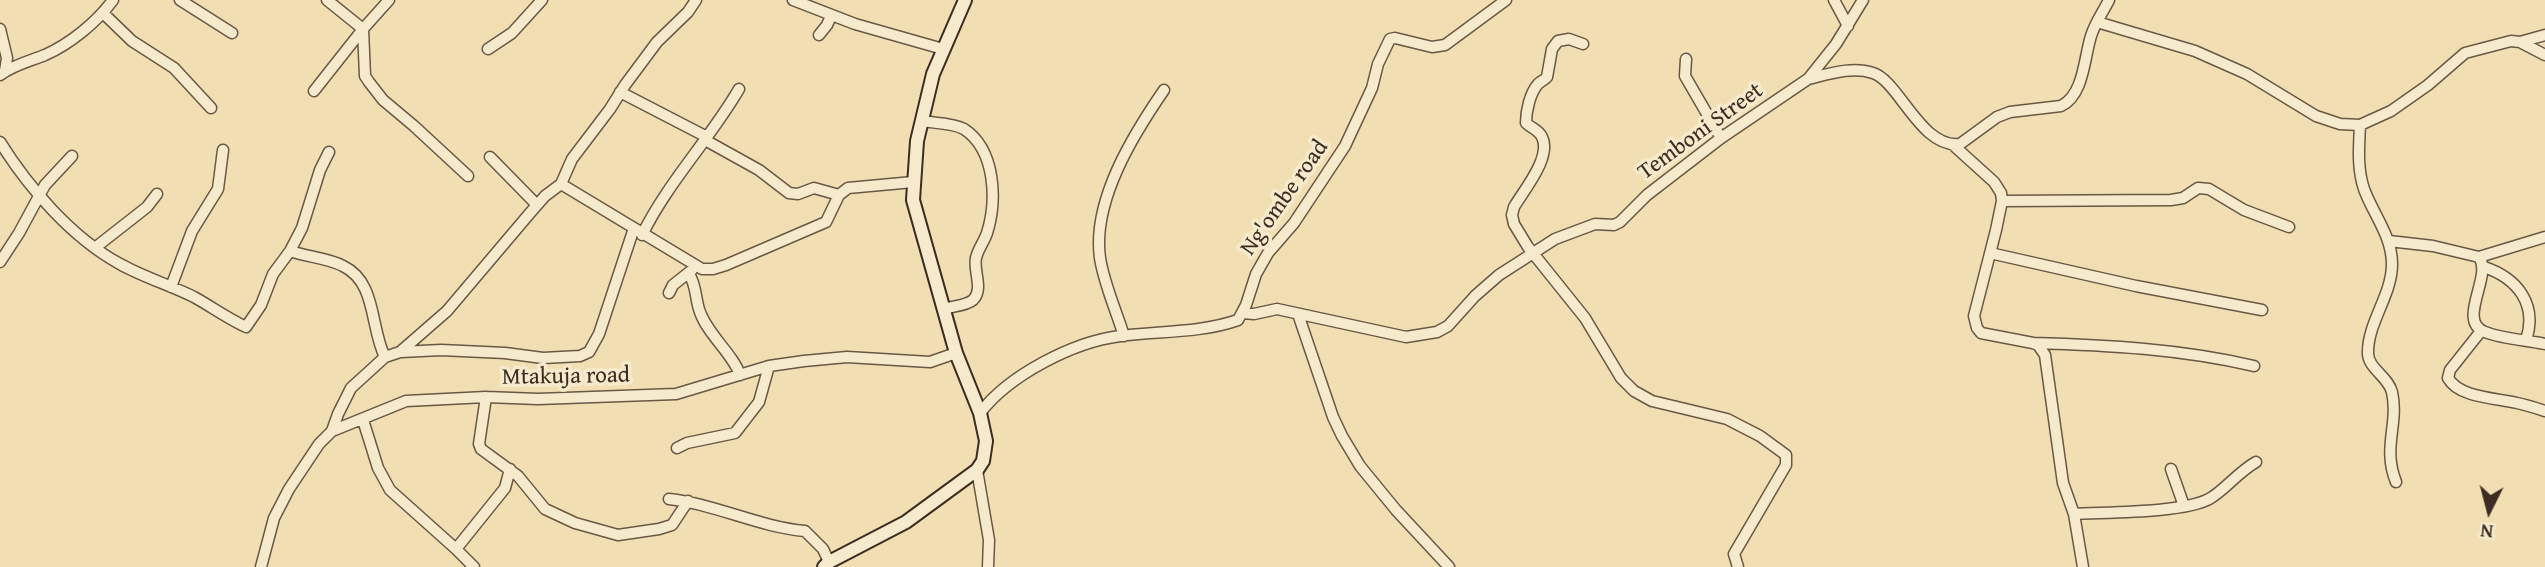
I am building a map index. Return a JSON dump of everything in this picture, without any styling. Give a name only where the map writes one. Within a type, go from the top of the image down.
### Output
[{"type":"street","points":[[2,73],[45,54],[79,33],[103,13],[113,0]]},
{"type":"street","points":[[180,0],[232,33]]},
{"type":"street","points":[[327,0],[363,29],[365,76],[383,100],[468,176]]},
{"type":"street","points":[[314,91],[389,0]]},
{"type":"street","points":[[488,49],[512,33],[542,0]]},
{"type":"street","points":[[400,352],[447,311],[537,205],[561,184],[572,159],[620,92],[657,42],[688,12],[696,0]]},
{"type":"street","points":[[793,0],[831,16],[943,49]]},
{"type":"street","points":[[668,499],[688,501],[781,529],[805,531],[823,549],[826,565],[906,522],[977,470],[983,461],[986,441],[980,413],[956,353],[912,200],[917,141],[933,74],[965,0]]},
{"type":"street","name":"Ng'ombe road","points":[[1243,313],[1256,274],[1268,253],[1294,223],[1345,146],[1372,88],[1378,64],[1390,39],[1432,47],[1445,45],[1506,0]]},
{"type":"street","points":[[1835,0],[1848,26]]},
{"type":"street","name":"Temboni Street","points":[[1243,313],[1254,314],[1276,309],[1406,337],[1423,336],[1448,326],[1475,296],[1499,275],[1555,239],[1595,224],[1614,225],[1620,222],[1647,195],[1721,138],[1808,79],[1848,26],[1863,0]]},
{"type":"street","points":[[1952,144],[1964,142],[1997,117],[2010,112],[2061,107],[2068,103],[2077,89],[2092,33],[2109,0]]},
{"type":"street","points":[[103,13],[132,41],[174,68],[211,108]]},
{"type":"street","points":[[819,35],[831,16]]},
{"type":"street","points":[[2097,23],[2195,51],[2247,74],[2316,116],[2340,124],[2360,125],[2391,111],[2428,85],[2465,53],[2511,41],[2545,55]]},
{"type":"street","points":[[0,29],[7,58],[2,73]]},
{"type":"street","points":[[2520,43],[2545,35]]},
{"type":"street","points":[[1583,44],[1563,39],[1555,44],[1547,77],[1538,84],[1527,111],[1526,123],[1541,134],[1545,148],[1543,159],[1514,207],[1514,224],[1533,254],[1585,318],[1621,378],[1634,391],[1653,401],[1727,419],[1760,436],[1786,455],[1786,465],[1734,554],[1738,567]]},
{"type":"street","points":[[1685,58],[1685,76],[1721,138]]},
{"type":"street","points":[[1808,79],[1858,70],[1877,74],[1927,130],[1952,144],[1994,181],[2002,201],[1974,316],[1977,328],[1982,333],[2033,342],[2110,345],[2226,359],[2254,366]]},
{"type":"street","points":[[261,567],[274,518],[289,489],[319,444],[332,431],[351,388],[385,357],[400,352],[454,351],[543,358],[580,356],[589,352],[599,334],[638,232],[739,89]]},
{"type":"street","points":[[1124,335],[1099,254],[1101,224],[1111,182],[1164,90]]},
{"type":"street","points":[[620,92],[706,138],[759,170],[789,193],[798,194],[814,188],[839,195]]},
{"type":"street","points":[[922,121],[962,128],[976,140],[993,184],[987,233],[975,262],[978,287],[975,298],[971,302],[943,309]]},
{"type":"street","points":[[2360,125],[2358,167],[2364,189],[2389,241],[2392,266],[2367,355],[2391,389],[2395,408],[2389,466],[2396,482]]},
{"type":"street","points":[[0,142],[38,196],[96,247],[119,264],[171,287],[246,327],[261,305],[273,274],[290,251],[302,228],[320,170],[329,152]]},
{"type":"street","points":[[171,287],[192,231],[218,189],[223,150]]},
{"type":"street","points":[[0,262],[38,196],[56,171],[72,156]]},
{"type":"street","points":[[490,157],[537,205]]},
{"type":"street","points":[[669,293],[673,285],[692,271],[726,265],[826,222],[839,195],[848,188],[913,183]]},
{"type":"street","points":[[561,184],[638,232],[692,271],[704,321],[740,375]]},
{"type":"street","points":[[2002,201],[2171,200],[2183,198],[2193,190],[2204,188],[2244,210],[2289,227]]},
{"type":"street","points":[[96,247],[142,212],[156,194]]},
{"type":"street","points":[[2482,262],[2545,237]]},
{"type":"street","points":[[2389,241],[2433,246],[2482,262],[2503,274],[2522,296],[2531,319],[2526,340]]},
{"type":"street","points":[[290,251],[343,265],[361,279],[385,357]]},
{"type":"street","points":[[1990,253],[2136,286],[2262,310]]},
{"type":"street","points":[[2482,262],[2474,322],[2482,331],[2545,344]]},
{"type":"street","points":[[980,413],[1006,386],[1056,355],[1124,335],[1228,324],[1238,320],[1243,313]]},
{"type":"street","points":[[1298,314],[1333,417],[1348,446],[1360,466],[1396,510],[1448,567]]},
{"type":"street","points":[[2482,331],[2450,370],[2448,378],[2451,383],[2462,390],[2545,411]]},
{"type":"street","points":[[2033,342],[2045,355],[2063,483],[2074,514],[2083,567]]},
{"type":"street","name":"Mtakuja road","points":[[332,431],[407,401],[676,394],[769,366],[847,358],[930,362],[956,353]]},
{"type":"street","points":[[677,448],[687,443],[735,433],[759,402],[769,366]]},
{"type":"street","points":[[486,397],[479,444],[484,452],[523,480],[545,509],[575,523],[618,535],[659,529],[672,524],[688,501]]},
{"type":"street","points":[[363,420],[377,468],[390,491],[474,567]]},
{"type":"street","points":[[2074,514],[2184,506],[2209,499],[2256,462]]},
{"type":"street","points":[[456,549],[505,488],[510,469]]},
{"type":"street","points":[[2171,469],[2184,506]]},
{"type":"street","points":[[977,470],[989,540],[988,567]]}]
